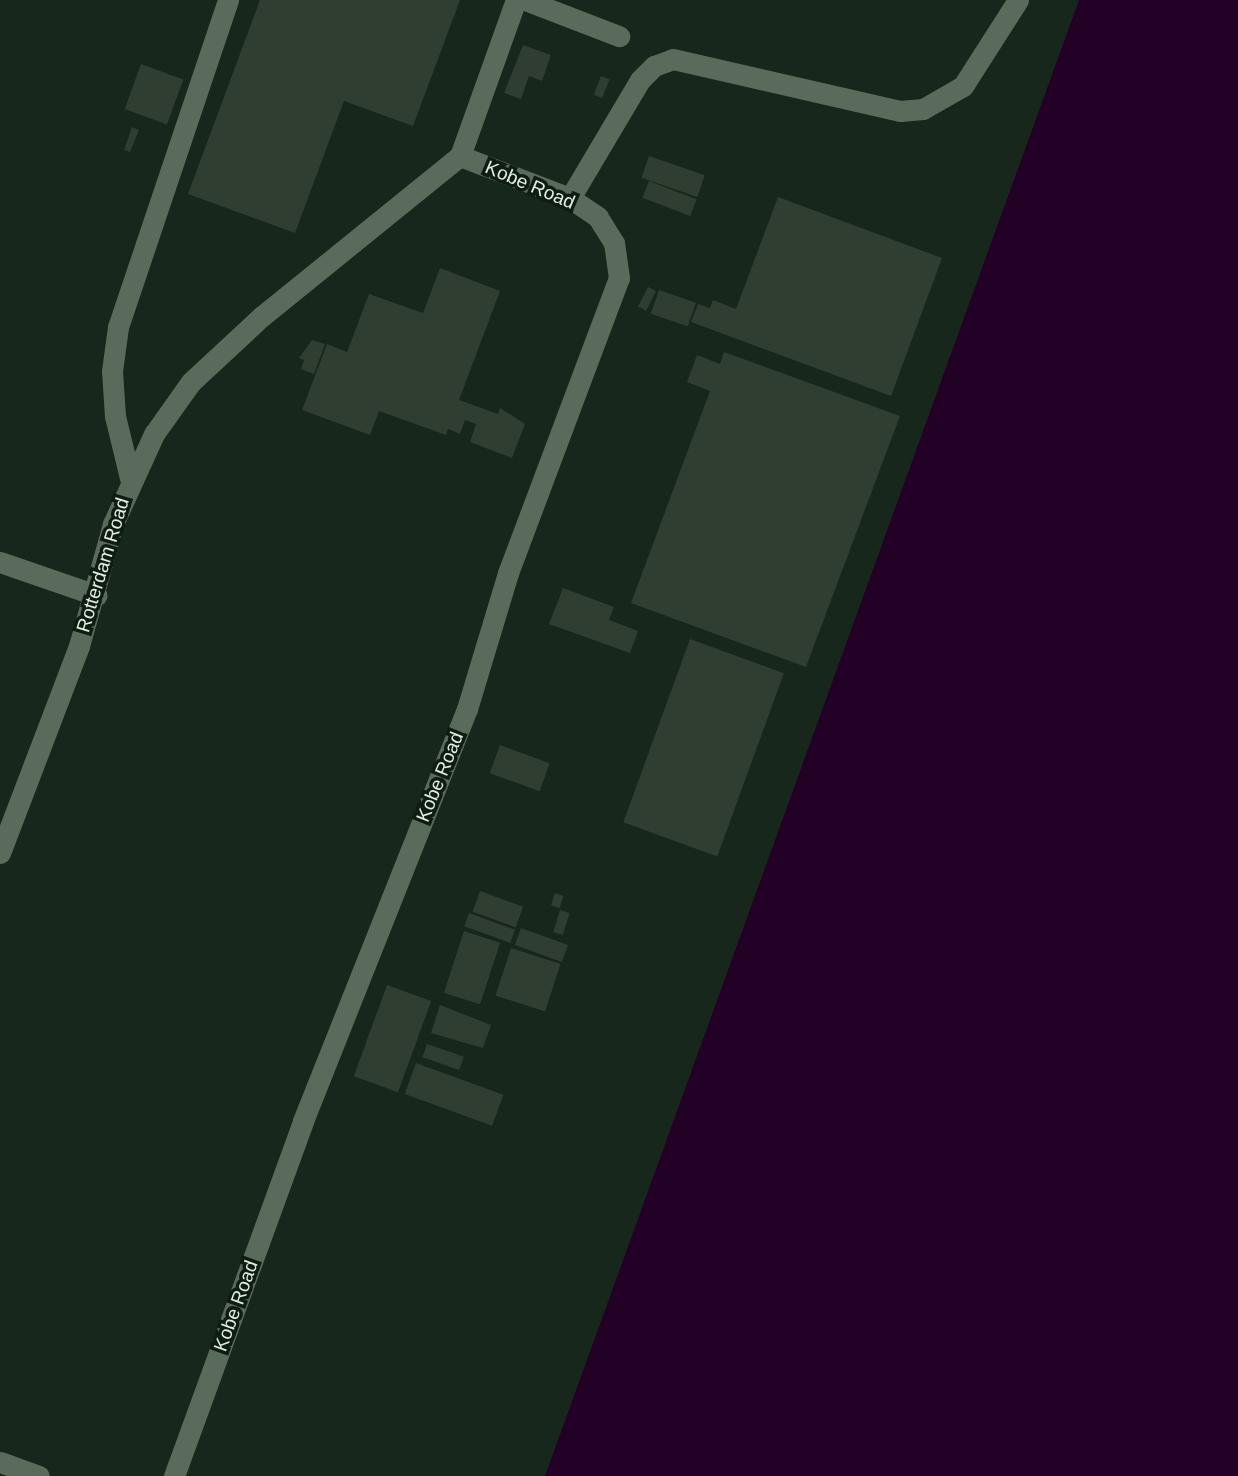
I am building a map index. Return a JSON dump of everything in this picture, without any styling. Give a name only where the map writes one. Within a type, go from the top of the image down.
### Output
[{"type":"lane","points":[[130,478],[114,393],[118,327],[228,0]]},
{"type":"lane","points":[[460,156],[516,0]]},
{"type":"lane","points":[[525,0],[618,36]]},
{"type":"lane","points":[[570,198],[640,80],[654,66],[673,59],[900,111],[923,109],[963,86],[1018,0]]},
{"type":"lane","name":"Rotterdam Road","points":[[0,853],[96,595],[130,478],[191,382],[261,317],[460,156]]},
{"type":"lane","name":"Kobe Road","points":[[174,1476],[303,1121],[467,709],[508,573],[609,316],[619,278],[614,243],[598,217],[570,198],[460,156]]},
{"type":"lane","points":[[0,562],[96,595]]},
{"type":"lane","points":[[0,1462],[39,1476]]},
{"type":"shaded area","points":[[1079,0],[1238,0],[1238,1476],[545,1476]]},
{"type":"building","points":[[260,0],[460,0],[413,126],[344,101],[295,233],[188,194]]},
{"type":"building","points":[[523,45],[551,55],[542,81],[529,76],[521,99],[504,93]]},
{"type":"building","points":[[141,64],[183,79],[167,124],[125,109]]},
{"type":"building","points":[[601,76],[609,79],[602,98],[594,95]]},
{"type":"building","points":[[132,127],[139,130],[130,152],[124,150]]},
{"type":"building","points":[[649,156],[705,175],[697,197],[642,178]]},
{"type":"building","points":[[649,181],[697,199],[690,216],[643,198]]},
{"type":"building","points":[[778,197],[942,258],[891,396],[691,322],[698,304],[710,308],[713,300],[736,309]]},
{"type":"building","points":[[440,268],[500,291],[459,400],[498,414],[500,408],[525,424],[512,458],[470,442],[476,424],[465,420],[460,434],[448,429],[446,435],[379,411],[370,435],[302,410],[327,344],[347,352],[369,294],[423,313]]},
{"type":"building","points":[[648,287],[656,291],[646,311],[638,307]]},
{"type":"building","points":[[659,290],[696,303],[688,326],[651,314]]},
{"type":"building","points":[[312,340],[325,344],[314,374],[301,369],[304,360],[299,358]]},
{"type":"building","points":[[724,352],[900,416],[806,667],[631,603],[710,391],[687,382],[697,355],[720,364]]},
{"type":"building","points":[[563,588],[614,607],[609,620],[638,631],[630,653],[549,624]]},
{"type":"building","points":[[690,639],[784,673],[717,856],[623,822]]},
{"type":"building","points":[[500,745],[550,763],[540,791],[490,773]]},
{"type":"building","points":[[480,891],[523,907],[516,927],[472,912]]},
{"type":"building","points":[[555,893],[564,896],[560,908],[551,905]]},
{"type":"building","points":[[560,910],[570,913],[563,935],[553,932]]},
{"type":"building","points":[[469,913],[515,930],[510,943],[464,926]]},
{"type":"building","points":[[521,928],[568,945],[562,962],[515,945]]},
{"type":"building","points":[[464,931],[500,943],[480,1005],[444,993]]},
{"type":"building","points":[[511,948],[560,964],[545,1012],[496,996]]},
{"type":"building","points":[[387,985],[431,1001],[398,1092],[354,1076]]},
{"type":"building","points":[[440,1005],[491,1025],[483,1048],[431,1033]]},
{"type":"building","points":[[427,1044],[464,1057],[459,1070],[422,1057]]},
{"type":"building","points":[[416,1063],[503,1095],[492,1126],[405,1094]]}]
